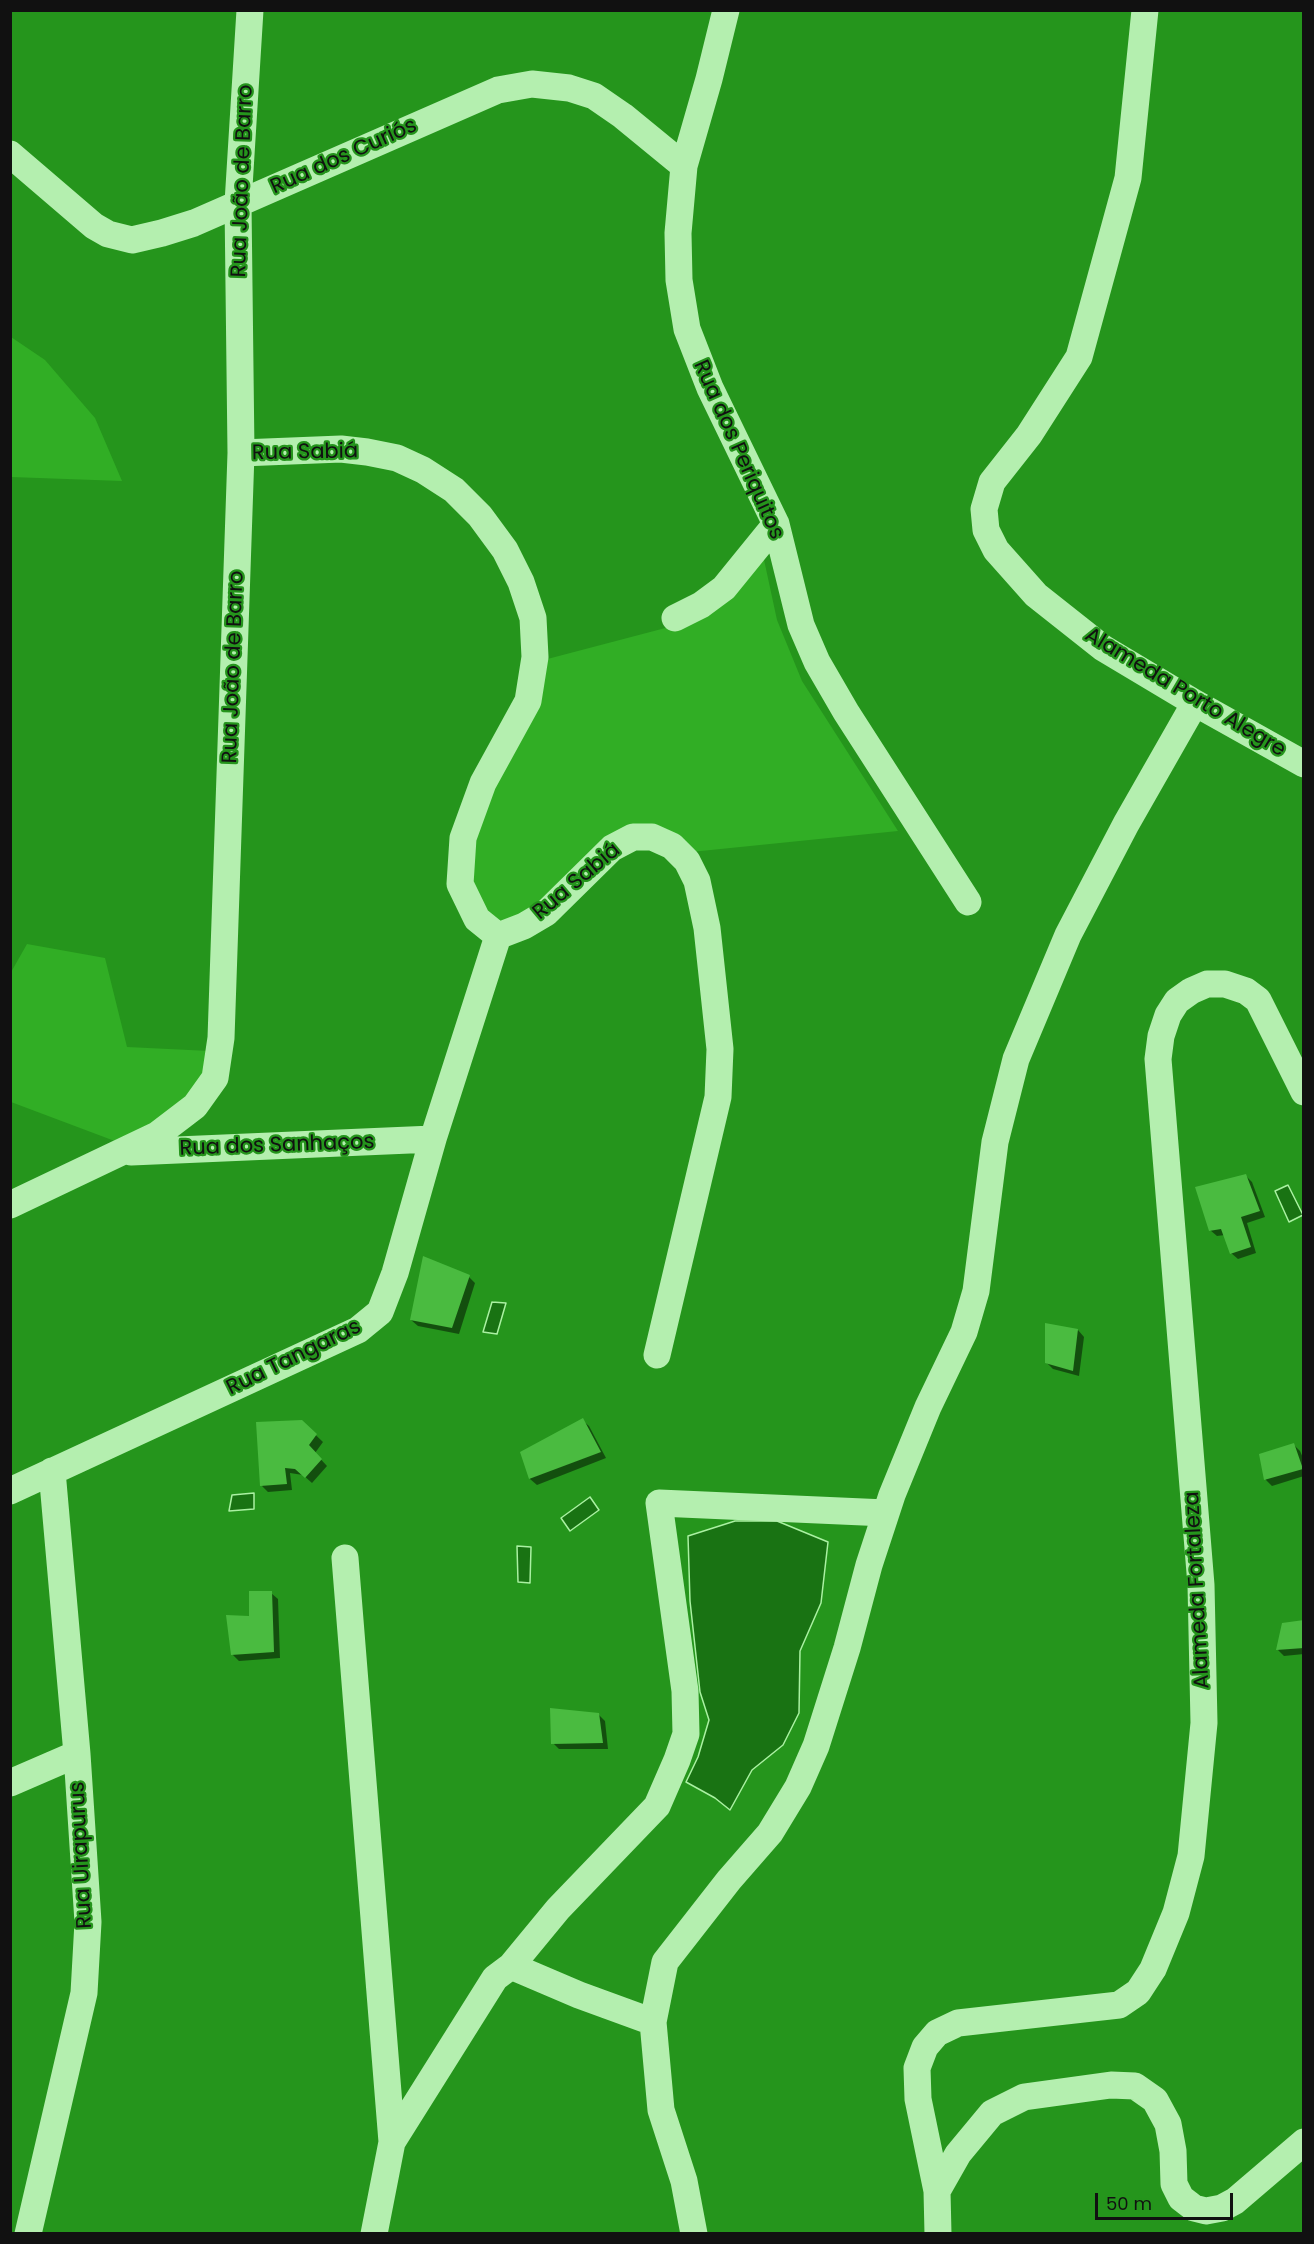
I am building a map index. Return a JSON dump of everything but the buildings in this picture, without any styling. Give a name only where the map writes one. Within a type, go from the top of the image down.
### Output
[{"type":"street","name":"Rua João de Barro","points":[[10,1205],[156,1135],[195,1106],[215,1078],[221,1038],[241,453],[238,203],[250,10]]},
{"type":"street","name":"Rua dos Periquitos","points":[[726,10],[684,166],[678,233],[679,279],[687,329],[710,388],[776,524],[801,625],[818,662],[846,712],[968,902]]},
{"type":"street","name":"Alameda Porto Alegre","points":[[1145,10],[1128,178],[1079,357],[1029,435],[992,482],[984,509],[986,530],[996,550],[1036,595],[1103,648],[1194,703],[1304,764]]},
{"type":"street","name":"Rua dos Curiós","points":[[10,154],[94,226],[108,234],[132,240],[194,223],[498,90],[532,84],[569,88],[594,96],[623,116],[684,166]]},
{"type":"street","name":"Rua Sabiá","points":[[241,453],[341,449],[397,458],[423,470],[454,490],[480,516],[505,550],[521,582],[533,618],[535,657],[528,701],[483,783],[463,838],[460,884],[477,919],[498,936],[524,926],[546,913],[612,848],[633,837],[652,837],[672,846],[687,861],[698,880],[707,928],[720,1049],[718,1097],[657,1355]]},
{"type":"street","points":[[675,618],[701,605],[734,578],[776,524]]},
{"type":"street","points":[[694,2234],[684,2181],[661,2110],[653,2022],[665,1962],[729,1880],[770,1833],[798,1787],[816,1746],[886,1513],[928,1407],[964,1332],[976,1291],[995,1142],[1016,1059],[1068,936],[1126,824],[1194,703]]},
{"type":"street","name":"Rua Tangaras","points":[[10,1491],[347,1335],[368,1323],[380,1312],[388,1294],[433,1139],[498,936]]},
{"type":"street","name":"Alameda Fortaleza","points":[[938,2234],[937,2191],[918,2099],[917,2068],[925,2047],[937,2033],[958,2023],[1119,2005],[1138,1992],[1153,1969],[1176,1913],[1191,1856],[1204,1723],[1201,1585],[1158,1059],[1161,1036],[1168,1016],[1177,1001],[1207,984],[1225,984],[1246,991],[1257,1000],[1304,1092]]},
{"type":"street","name":"Rua dos Sanhaços","points":[[120,1152],[433,1139]]},
{"type":"street","name":"Rua Uirapurus","points":[[28,2234],[84,1993],[88,1922],[77,1754],[52,1472]]},
{"type":"street","points":[[392,2142],[495,1978],[511,1966],[558,1909],[657,1806],[677,1760],[686,1734],[685,1691],[659,1503],[886,1513]]},
{"type":"street","points":[[345,1558],[392,2142],[374,2234]]},
{"type":"street","points":[[10,1782],[77,1754]]},
{"type":"street","points":[[511,1966],[579,1995],[653,2022]]},
{"type":"street","points":[[937,2191],[958,2154],[992,2113],[1024,2097],[1111,2085],[1135,2086],[1155,2100],[1168,2124],[1173,2151],[1174,2184],[1181,2198],[1194,2208],[1206,2211],[1222,2208],[1235,2201],[1304,2142]]},
{"type":"shaded area","points":[[11,337],[45,360],[95,418],[122,481],[11,477]]},
{"type":"shaded area","points":[[763,555],[777,620],[802,681],[898,831],[691,852],[667,829],[542,908],[493,927],[466,882],[468,840],[536,662],[673,626]]},
{"type":"shaded area","points":[[27,944],[105,958],[127,1047],[210,1051],[208,1075],[190,1101],[120,1143],[11,1102],[10,974]]},
{"type":"shaded area","points":[[1288,1185],[1303,1215],[1289,1222],[1275,1191]]},
{"type":"shaded area","points":[[492,1302],[506,1303],[497,1334],[483,1332]]},
{"type":"shaded area","points":[[254,1493],[254,1509],[229,1511],[232,1495]]},
{"type":"shaded area","points":[[590,1497],[599,1510],[570,1531],[561,1518]]},
{"type":"shaded area","points":[[735,1521],[777,1521],[828,1542],[821,1603],[800,1651],[799,1713],[783,1745],[752,1770],[730,1810],[715,1798],[686,1782],[698,1757],[709,1720],[700,1692],[690,1601],[688,1536]]},
{"type":"shaded area","points":[[517,1546],[531,1547],[530,1583],[518,1582]]}]
